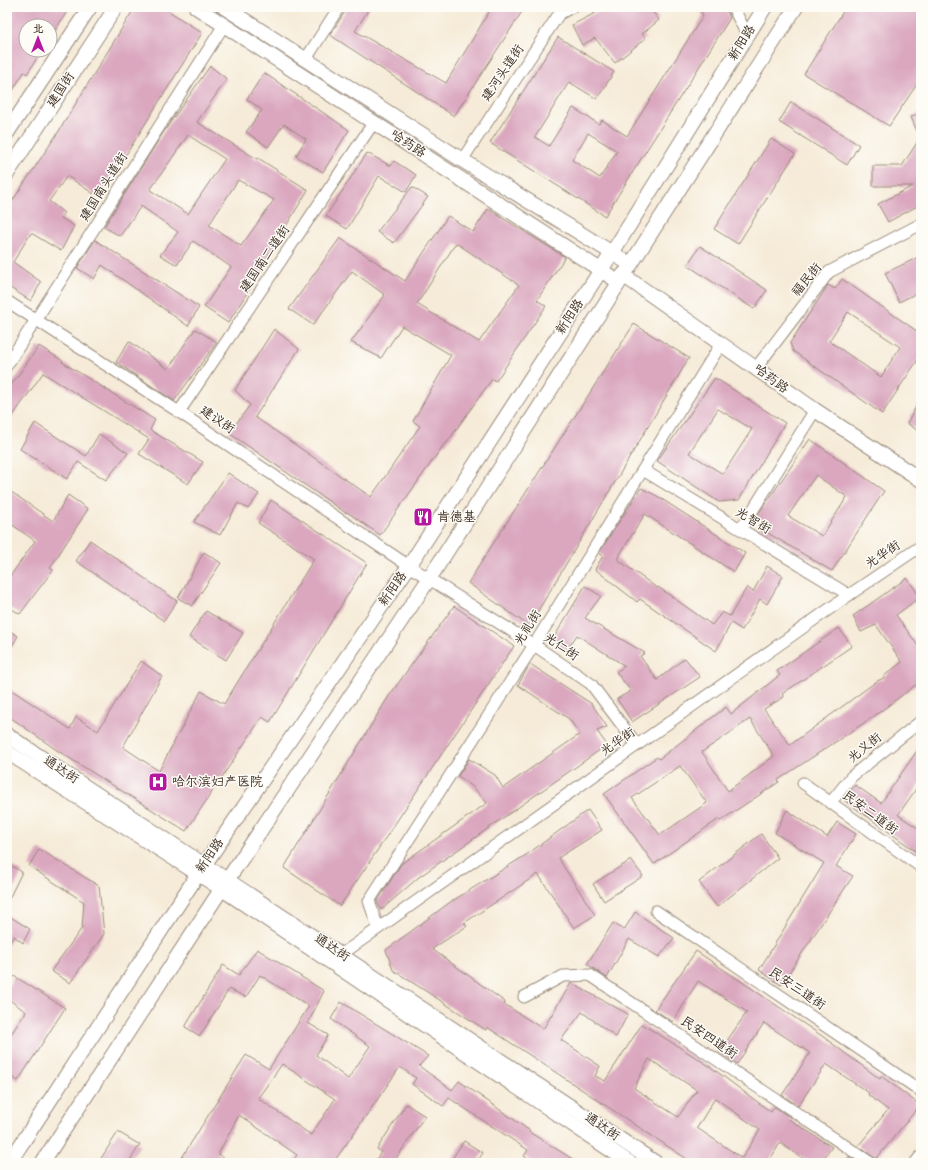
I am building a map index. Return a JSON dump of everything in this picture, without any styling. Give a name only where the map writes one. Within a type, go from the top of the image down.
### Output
[{"type":"main road","name":"建国街","points":[[7,133],[90,7]]},
{"type":"main road","name":"建国街","points":[[7,174],[116,7]]},
{"type":"main road","name":"哈药路","points":[[196,7],[600,269],[624,273]]},
{"type":"main road","name":"哈药路","points":[[224,7],[462,160],[612,253],[624,273],[815,410],[921,480]]},
{"type":"main road","name":"新阳路","points":[[9,1163],[201,869],[409,566],[600,269],[612,253],[765,7]]},
{"type":"main road","name":"新阳路","points":[[42,1163],[225,884],[429,579],[796,7]]},
{"type":"main road","name":"通达街","points":[[7,735],[201,869]]},
{"type":"main road","name":"通达街","points":[[7,752],[225,884],[337,958],[656,1163]]},
{"type":"main road","name":"通达街","points":[[337,958],[630,1163]]},
{"type":"main road","points":[[917,1163],[921,1158]]},
{"type":"street","points":[[306,59],[339,7]]},
{"type":"street","name":"建河头道街","points":[[462,160],[557,10],[572,7]]},
{"type":"street","points":[[733,7],[747,35]]},
{"type":"street","name":"建国南头道街","points":[[7,365],[224,25]]},
{"type":"street","name":"建国南二道街","points":[[179,412],[374,122]]},
{"type":"street","name":"福民街","points":[[756,368],[829,272],[921,224]]},
{"type":"street","name":"建议街","points":[[7,301],[179,412],[409,566]]},
{"type":"street","name":"光礼街","points":[[378,928],[369,901],[534,645],[721,344]]},
{"type":"street","points":[[741,529],[815,410]]},
{"type":"street","name":"光智街","points":[[643,470],[849,595]]},
{"type":"street","name":"光华街","points":[[337,958],[849,595],[921,546]]},
{"type":"street","name":"光仁街","points":[[409,566],[534,645],[591,684],[637,745]]},
{"type":"street","name":"光义街","points":[[831,802],[852,776],[921,721]]},
{"type":"street","name":"民安二道街","points":[[803,783],[921,867]]},
{"type":"street","name":"民安三道街","points":[[656,911],[921,1091]]},
{"type":"street","name":"民安四道街","points":[[524,997],[564,976],[590,975],[871,1163]]},
{"type":"building","points":[[7,7],[70,7],[58,26],[58,18],[18,18],[18,58],[37,58],[27,74],[24,72],[7,100]]},
{"type":"building","points":[[135,7],[163,7],[202,33],[117,169],[97,196],[67,176],[49,201],[64,213],[61,218],[74,226],[61,251],[31,233],[13,262],[41,282],[31,301],[7,286],[7,209],[59,131]]},
{"type":"building","points":[[348,7],[370,7],[355,31],[446,83],[492,7],[525,7],[454,116],[330,35]]},
{"type":"building","points":[[607,7],[649,7],[659,20],[642,34],[646,38],[615,63],[595,38],[582,45],[572,25]]},
{"type":"building","points":[[699,7],[725,7],[730,18],[605,216],[490,143],[558,37],[614,72],[597,99],[569,82],[535,137],[549,146],[573,108],[599,124],[602,120],[627,136],[703,16]],"holes":[[[588,133],[617,151],[600,178],[572,160]]]},
{"type":"building","points":[[846,7],[921,7],[921,78],[889,126],[804,74]]},
{"type":"building","points":[[210,66],[227,79],[197,122],[308,190],[264,262],[266,263],[228,323],[204,307],[231,267],[193,241],[177,265],[160,255],[178,232],[141,206],[120,236],[104,227],[163,133]],"holes":[[[188,135],[225,159],[188,214],[150,190]],[[238,180],[274,200],[241,246],[209,225]]]},
{"type":"building","points":[[264,73],[349,130],[323,172],[296,156],[306,139],[284,124],[268,147],[246,132],[262,110],[247,99]]},
{"type":"building","points":[[791,102],[859,145],[847,165],[779,122]]},
{"type":"building","points":[[921,112],[921,204],[888,222],[878,204],[913,186],[873,186],[873,166],[902,166],[920,138],[911,117]]},
{"type":"building","points":[[771,139],[795,154],[738,244],[714,229]]},
{"type":"building","points":[[367,153],[391,166],[394,161],[416,175],[406,192],[379,176],[347,229],[326,216]]},
{"type":"building","points":[[412,187],[428,197],[394,243],[377,232]]},
{"type":"building","points":[[488,209],[565,257],[537,300],[546,306],[496,381],[492,379],[380,535],[229,433],[250,405],[235,390],[274,329],[299,349],[255,417],[371,497],[420,426],[413,421],[451,355],[402,326],[381,358],[351,342],[385,295],[352,271],[313,325],[289,309],[340,238],[405,281],[448,216],[473,232]],"holes":[[[456,243],[519,285],[479,342],[417,304]]]},
{"type":"building","points":[[95,240],[199,307],[188,326],[102,265],[94,279],[77,268]]},
{"type":"building","points":[[700,246],[767,290],[754,309],[687,265]]},
{"type":"building","points":[[921,256],[921,291],[899,302],[885,273]]},
{"type":"building","points":[[842,279],[921,334],[921,355],[882,414],[793,351],[790,343],[828,285],[835,289]],"holes":[[[848,312],[900,347],[881,377],[829,341]]]},
{"type":"building","points":[[634,324],[689,358],[529,626],[468,583]]},
{"type":"building","points":[[195,329],[217,342],[174,401],[116,362],[129,341],[168,369]]},
{"type":"building","points":[[39,346],[155,420],[150,430],[203,462],[188,484],[139,454],[149,439],[43,373],[7,424],[7,391]]},
{"type":"building","points":[[715,378],[785,423],[739,500],[719,502],[657,461]],"holes":[[[718,409],[752,429],[723,474],[689,453]]]},
{"type":"building","points":[[921,398],[921,433],[907,423]]},
{"type":"building","points":[[35,423],[86,456],[99,434],[128,453],[106,480],[78,462],[67,479],[20,449]]},
{"type":"building","points":[[810,439],[884,491],[832,571],[761,529],[757,516]],"holes":[[[816,475],[847,497],[822,536],[788,516]]]},
{"type":"building","points":[[228,473],[259,494],[248,509],[238,503],[220,535],[194,522]]},
{"type":"building","points":[[641,488],[657,496],[745,553],[734,572],[645,514],[617,559],[712,625],[722,612],[730,616],[747,587],[753,592],[767,566],[783,576],[767,604],[760,599],[742,630],[731,623],[716,651],[640,599],[637,602],[595,569],[603,556],[599,553]]},
{"type":"building","points":[[7,489],[53,521],[68,495],[88,509],[50,568],[53,570],[20,614],[7,606],[7,573],[11,575],[35,541],[7,521]]},
{"type":"building","points":[[271,500],[367,563],[270,722],[262,717],[186,831],[58,751],[7,715],[7,687],[70,729],[76,717],[98,731],[141,661],[162,676],[123,747],[159,771],[201,691],[224,704],[314,559],[258,523]]},
{"type":"building","points":[[90,540],[177,601],[164,621],[76,561]]},
{"type":"building","points":[[204,552],[221,563],[192,606],[178,598]]},
{"type":"building","points":[[907,578],[920,597],[896,615],[921,650],[921,681],[873,717],[778,780],[779,782],[720,821],[719,819],[654,864],[604,794],[657,757],[659,759],[726,707],[731,714],[780,675],[777,671],[839,628],[852,646],[782,694],[784,697],[764,709],[790,745],[877,681],[884,678],[884,676],[902,662],[876,625],[861,632],[853,616]],"holes":[[[750,719],[774,756],[728,791],[702,752]],[[680,766],[707,803],[660,835],[632,798]]]},
{"type":"building","points":[[585,586],[601,596],[585,618],[645,653],[640,656],[657,680],[685,658],[700,677],[632,722],[617,699],[631,691],[616,672],[625,666],[577,635],[566,651],[553,639]]},
{"type":"building","points":[[454,606],[514,646],[340,906],[284,868],[389,696]]},
{"type":"building","points":[[206,611],[243,633],[226,660],[189,637]]},
{"type":"building","points":[[7,629],[18,636],[7,655]]},
{"type":"building","points":[[530,664],[592,704],[607,727],[597,731],[607,745],[419,877],[381,910],[377,902],[401,864],[487,803],[473,787],[458,776],[469,759],[495,775],[503,788],[580,734],[569,719],[518,685]]},
{"type":"building","points":[[921,745],[921,782],[898,815],[921,830],[921,855],[844,800],[855,785],[881,803]]},
{"type":"building","points":[[588,810],[602,830],[558,858],[595,915],[574,928],[538,874],[464,923],[467,926],[432,949],[505,1002],[504,1004],[543,1029],[571,983],[628,1014],[616,1037],[582,1012],[561,1040],[600,1066],[595,1076],[605,1081],[642,1024],[708,1065],[771,1112],[774,1107],[790,1117],[789,1119],[832,1147],[820,1163],[810,1163],[780,1143],[768,1163],[693,1163],[487,1027],[486,1030],[393,970],[386,950],[449,903],[526,855]],"holes":[[[649,1059],[697,1090],[678,1117],[634,1088]],[[715,1098],[760,1130],[742,1158],[697,1128]]]},
{"type":"building","points":[[787,810],[827,837],[837,822],[856,834],[836,866],[853,876],[781,985],[759,970],[824,863],[775,833]]},
{"type":"building","points":[[761,834],[778,858],[717,907],[699,882]]},
{"type":"building","points":[[39,849],[99,886],[104,934],[70,983],[51,971],[82,928],[84,902],[29,866]]},
{"type":"building","points":[[631,860],[643,876],[604,901],[593,884]]},
{"type":"building","points":[[7,863],[22,872],[7,903]]},
{"type":"building","points":[[635,912],[674,938],[659,957],[629,939],[607,978],[587,964],[613,923],[624,930]]},
{"type":"building","points":[[7,915],[30,929],[23,943],[14,936],[7,946]]},
{"type":"building","points":[[257,949],[324,991],[308,1023],[328,1035],[316,1055],[348,1079],[370,1046],[331,1019],[341,1002],[428,1056],[419,1066],[452,1090],[459,1081],[530,1131],[529,1132],[579,1163],[534,1163],[524,1156],[528,1150],[449,1098],[443,1106],[412,1084],[416,1078],[400,1067],[333,1163],[292,1163],[297,1155],[239,1115],[218,1154],[230,1163],[187,1163],[181,1159],[246,1055],[269,1069],[309,1006],[260,975],[246,997],[229,989],[200,1036],[185,1027],[223,965],[239,975]],"holes":[[[282,1064],[335,1099],[311,1135],[258,1098]]]},
{"type":"building","points":[[696,951],[822,1036],[880,1079],[881,1076],[920,1105],[876,1159],[858,1146],[888,1110],[868,1095],[869,1093],[826,1064],[798,1106],[782,1095],[810,1053],[764,1023],[737,1064],[719,1052],[747,1012],[698,981],[673,1022],[655,1010]]},
{"type":"building","points":[[14,976],[65,1008],[18,1081],[7,1074],[7,1040],[26,1012],[7,998],[7,989]]},
{"type":"building","points":[[406,1104],[425,1116],[393,1163],[374,1163],[381,1152],[377,1149]]},
{"type":"building","points":[[118,1132],[140,1145],[128,1163],[98,1163]]},
{"type":"building","points":[[464,1141],[483,1153],[476,1163],[449,1163]]},
{"type":"building","points":[[849,1157],[858,1163],[843,1163]]},
{"type":"place","name":"肯德基","points":[[423,517]]},
{"type":"place","name":"哈尔滨妇产医院","points":[[158,782]]}]
